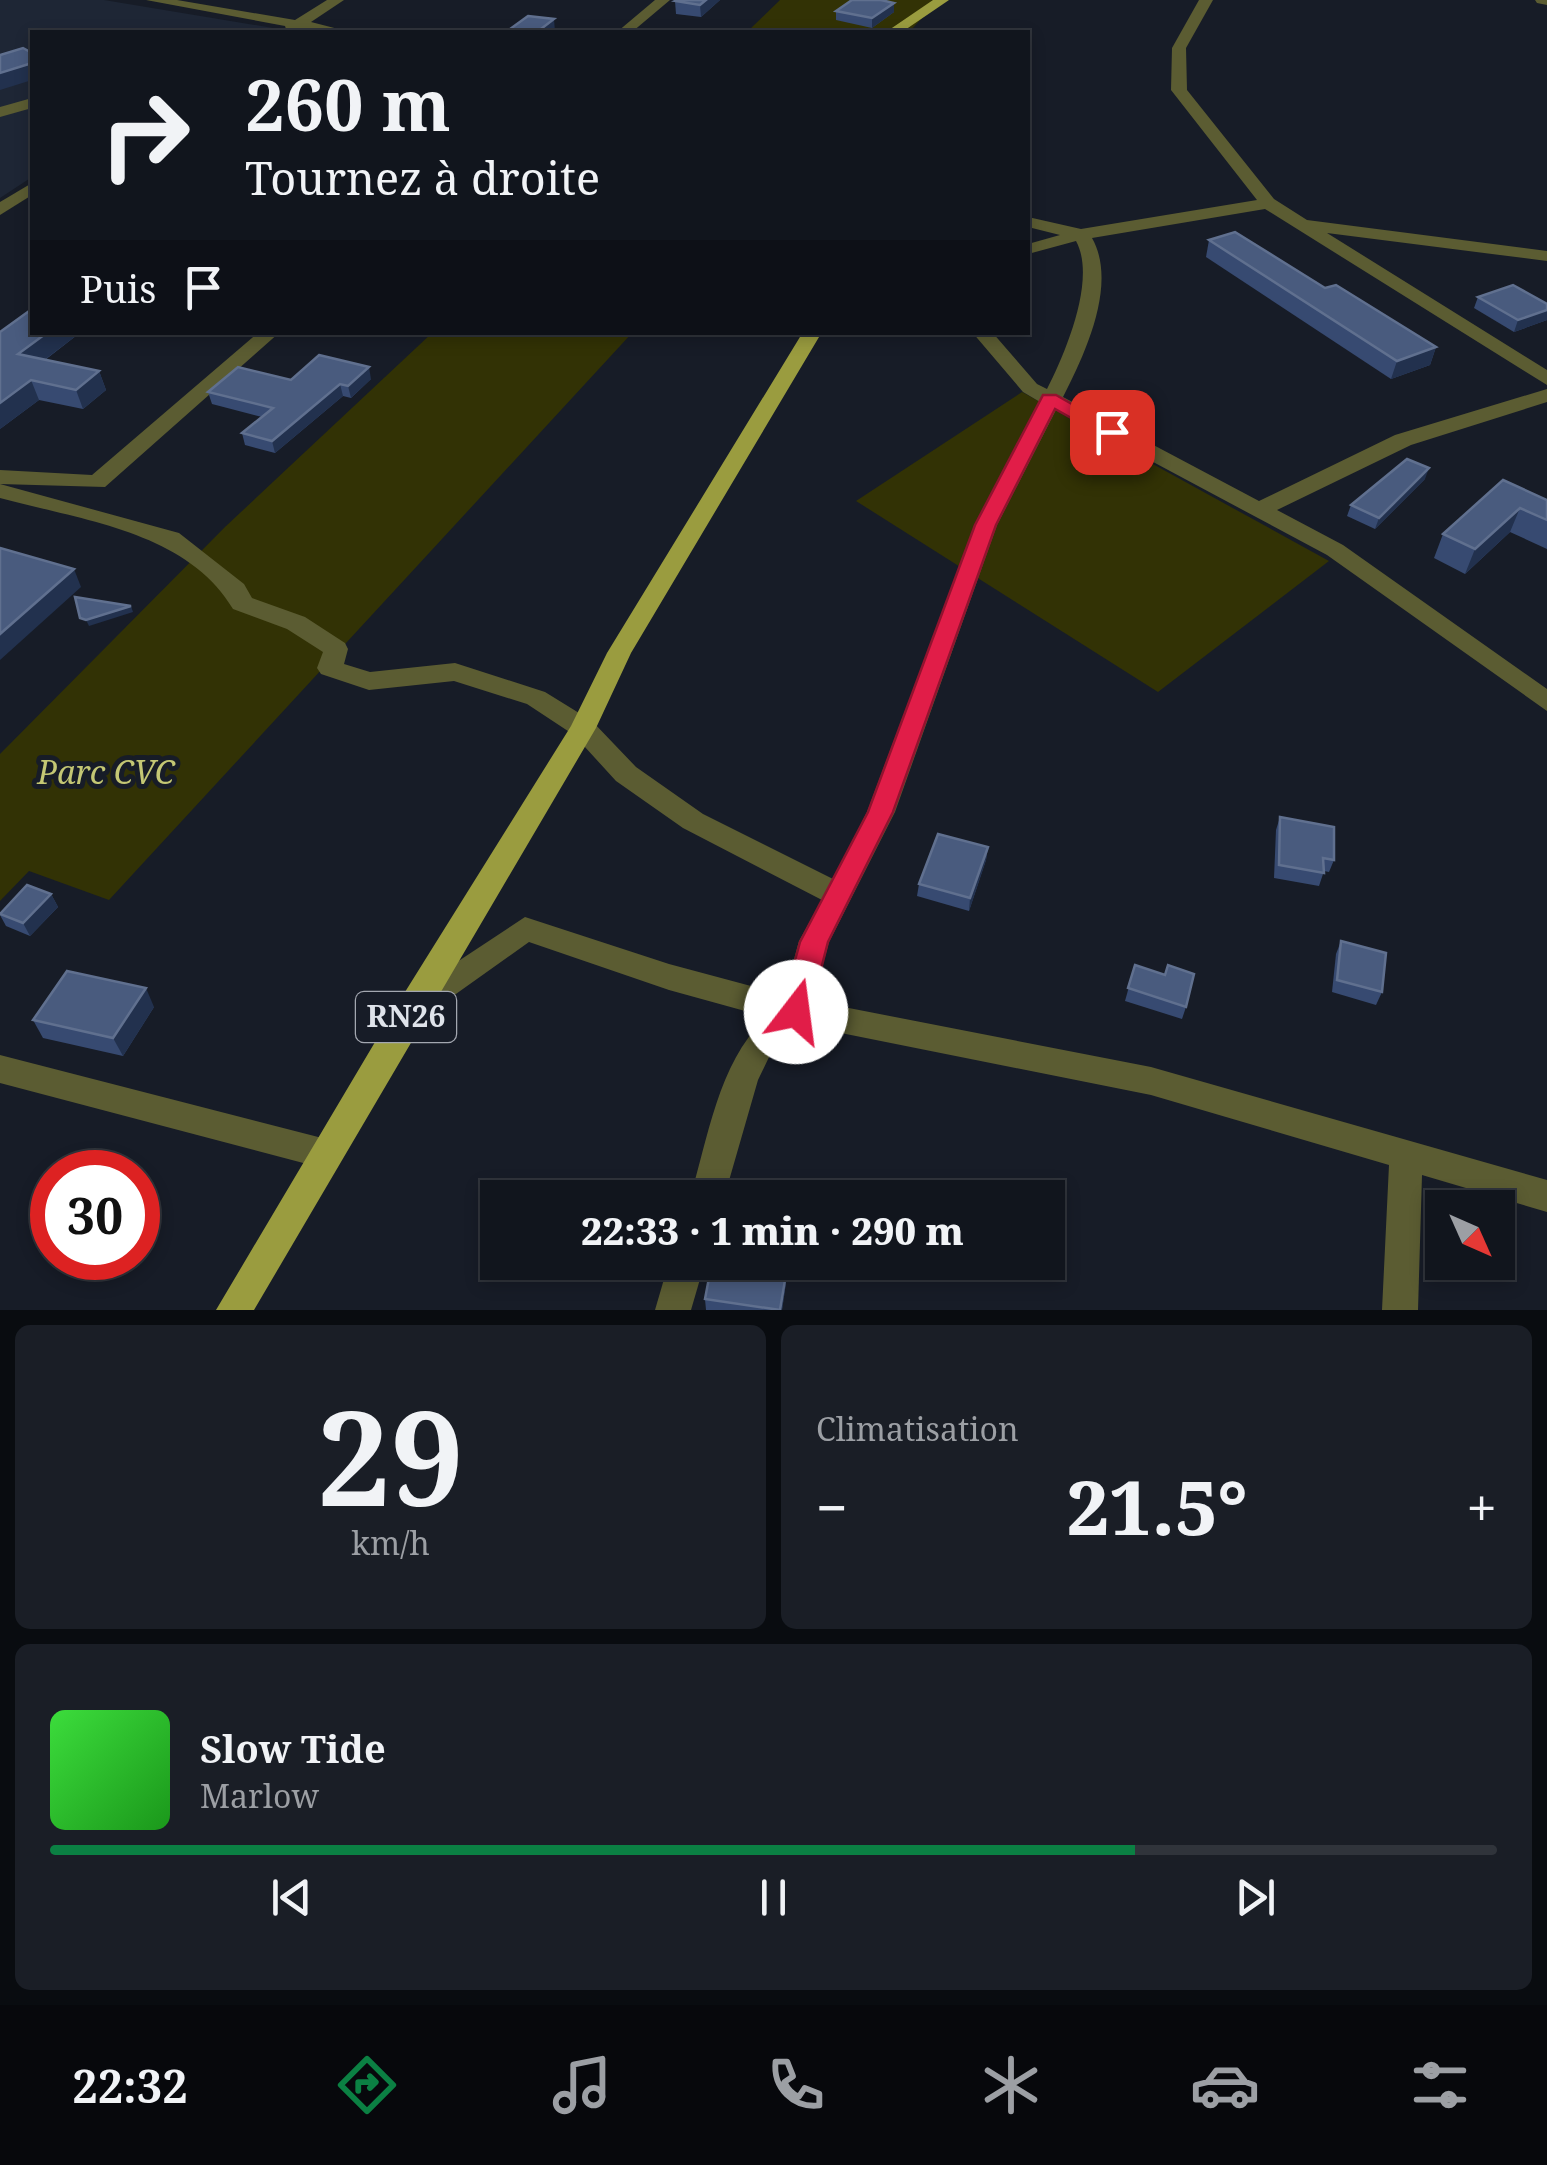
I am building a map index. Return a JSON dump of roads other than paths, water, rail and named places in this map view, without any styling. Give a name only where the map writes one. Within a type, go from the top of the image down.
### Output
[{"type":"main road","points":[[896,30],[942,0]]},
{"type":"main road","name":"RN26","points":[[234,1310],[411,1008],[584,728],[619,652],[810,335]]},
{"type":"street","points":[[153,0],[290,29],[337,0]]},
{"type":"street","points":[[626,30],[663,0]]},
{"type":"street","points":[[1206,0],[1178,48],[1179,90],[1268,203],[1547,379]]},
{"type":"street","points":[[0,112],[30,104]]},
{"type":"street","points":[[0,210],[30,189]]},
{"type":"street","points":[[1030,248],[1081,234],[1268,203]]},
{"type":"street","points":[[712,1180],[742,1080],[760,1043],[796,1012],[814,942],[881,812],[986,525],[1076,352],[1089,296],[1091,252],[1081,234],[1030,222]]},
{"type":"street","points":[[1300,224],[1547,256]]},
{"type":"street","points":[[0,477],[97,482],[268,335]]},
{"type":"street","points":[[983,335],[1030,388],[1335,550],[1547,702]]},
{"type":"street","points":[[1258,510],[1403,440],[1547,395]]},
{"type":"street","points":[[0,491],[171,538],[236,590],[242,603],[296,623],[336,649],[330,668],[369,681],[455,672],[536,698],[584,728],[626,774],[692,821],[839,895]]},
{"type":"street","points":[[411,1008],[525,929],[668,977],[796,1012],[1151,1081],[1547,1196]]},
{"type":"street","points":[[0,1069],[326,1154]]},
{"type":"street","points":[[1400,1310],[1406,1155]]},
{"type":"street","points":[[673,1310],[682,1280]]},
{"type":"park label","name":"Parc CVC","points":[[106,773]]}]
